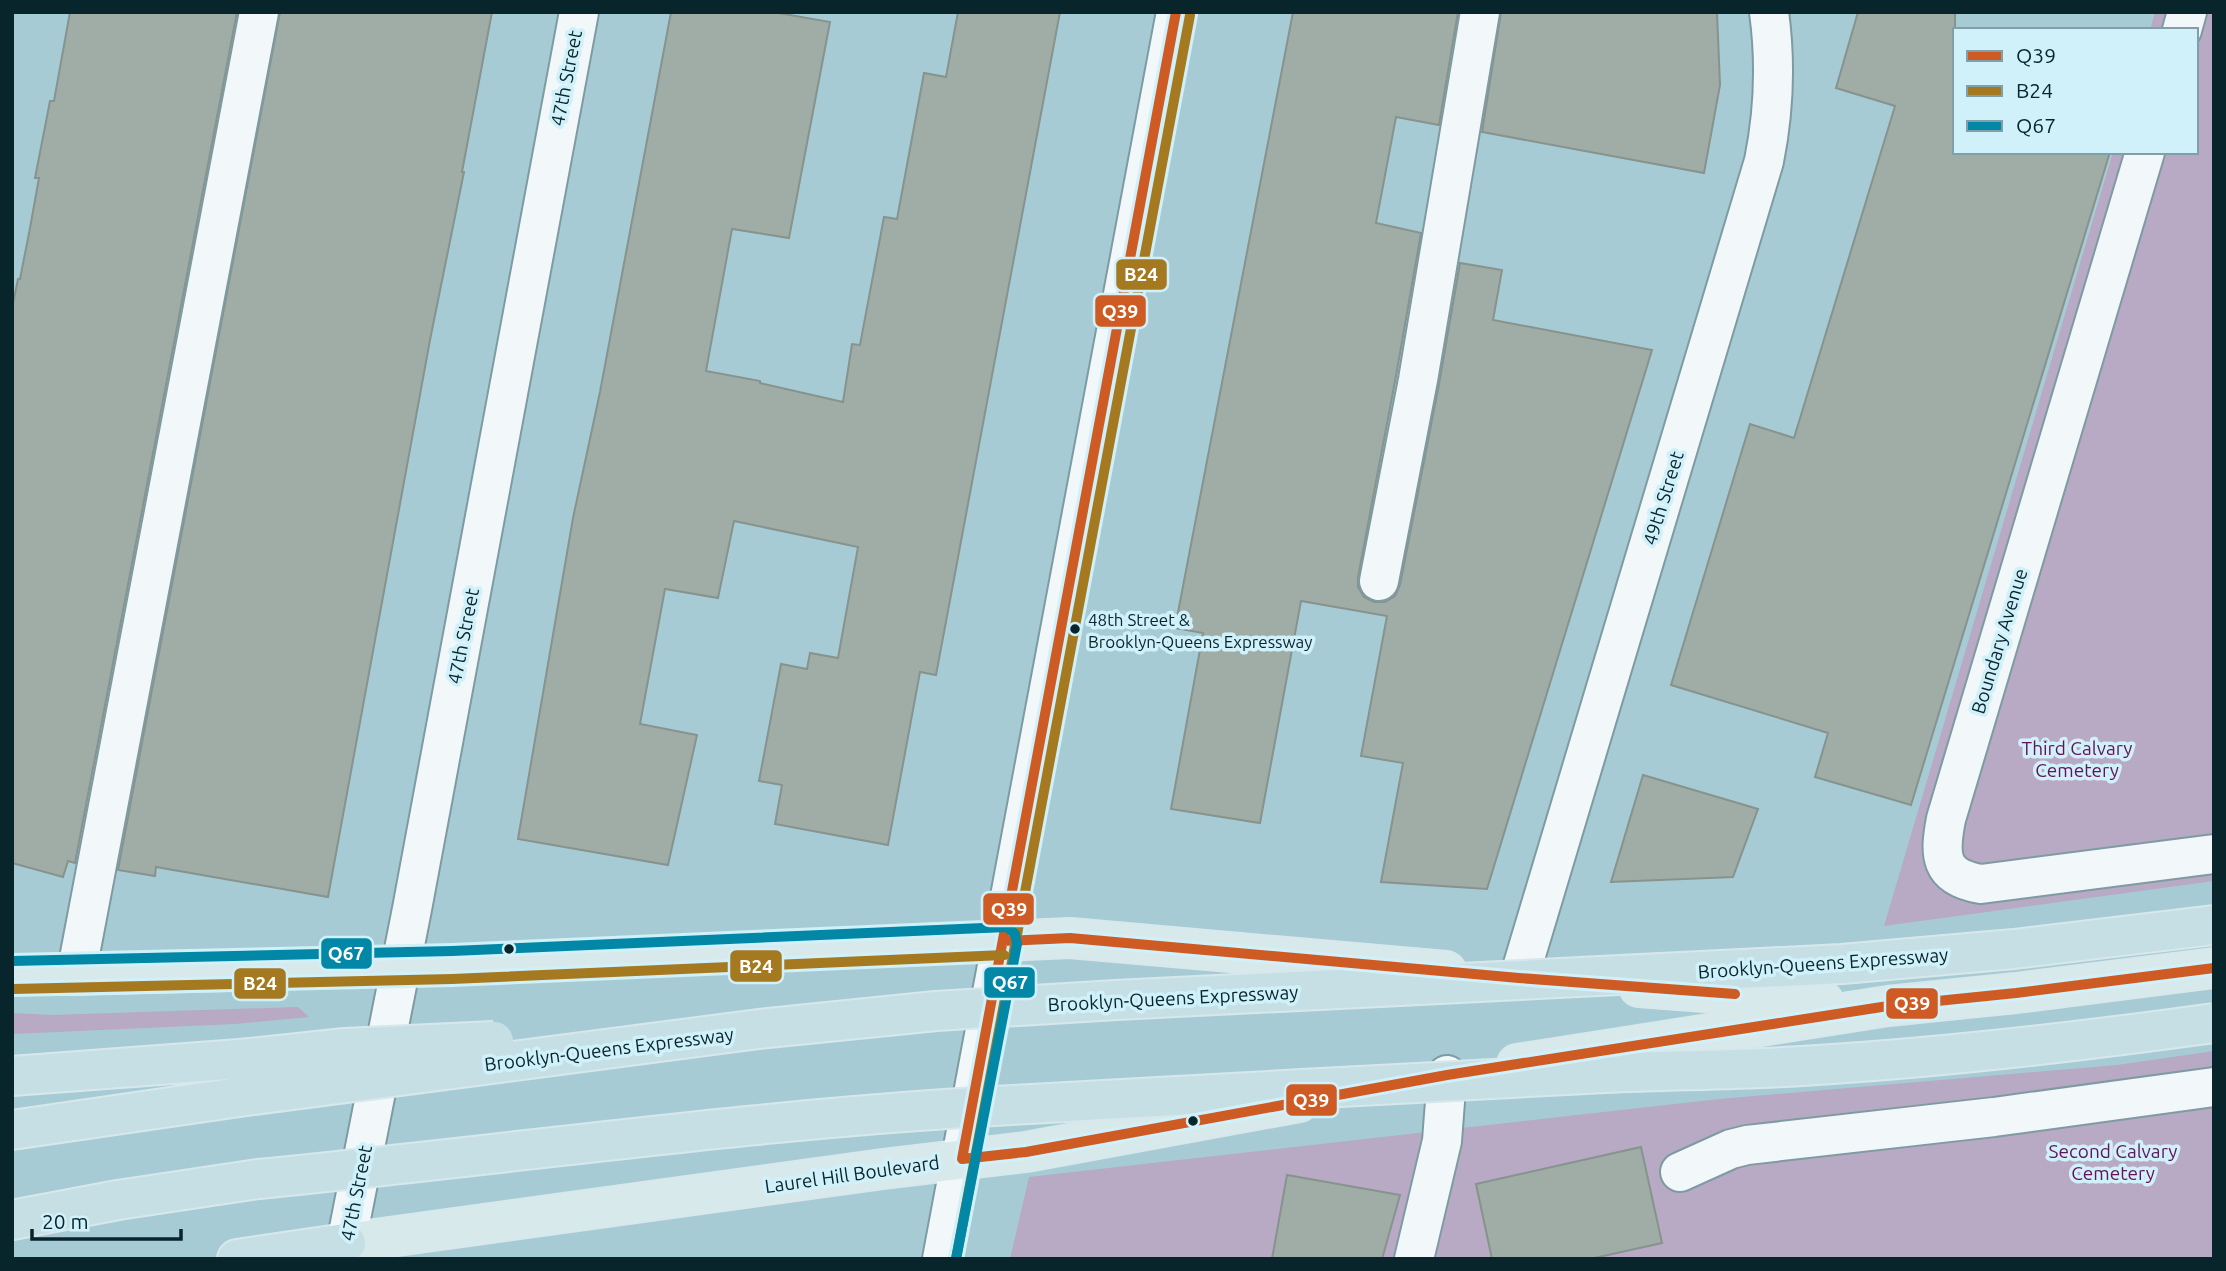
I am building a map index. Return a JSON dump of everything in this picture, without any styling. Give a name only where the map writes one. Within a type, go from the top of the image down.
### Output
[{"type":"highway","name":"Brooklyn-Queens Expressway","points":[[12,1130],[246,1096],[759,1029],[936,1011],[1842,964],[2014,949],[2214,925]]},
{"type":"highway","points":[[12,1220],[118,1200],[258,1179],[447,1160],[630,1137],[810,1120],[1106,1100],[1630,1072],[1802,1066],[1987,1050],[2214,1023]]},
{"type":"highway","points":[[12,1076],[240,1059],[345,1048],[759,1029]]},
{"type":"highway","points":[[237,1259],[335,1253]]},
{"type":"main road","name":"Laurel Hill Boulevard","points":[[1003,941],[1070,938],[1519,978],[1888,1006]]},
{"type":"main road","points":[[12,975],[401,966],[1003,941]]},
{"type":"main road","name":"Laurel Hill Boulevard","points":[[335,1253],[962,1159],[1026,1152],[1447,1074],[1888,1006],[2214,968]]},
{"type":"street","points":[[76,975],[259,12]]},
{"type":"street","name":"47th Street","points":[[335,1253],[401,966],[579,12]]},
{"type":"street","points":[[942,1259],[1176,12]]},
{"type":"street","points":[[1379,581],[1418,380],[1480,12]]},
{"type":"street","name":"49th Street","points":[[1519,978],[1765,161],[1773,100],[1773,47],[1769,12]]},
{"type":"street","name":"Boundary Avenue","points":[[2144,154],[1946,819],[1941,857],[1946,867],[1956,876],[1981,884],[2214,854]]},
{"type":"street","points":[[1414,1259],[1442,1140],[1447,1074]]},
{"type":"street","points":[[1680,1172],[1731,1149],[1747,1145],[1994,1117],[2214,1087]]},
{"type":"green space","name":"Third Calvary Cemetery","points":[[2155,12],[2214,12],[2214,881],[1884,926],[2112,154],[2198,154],[2198,28],[2151,28]]},
{"type":"green space","points":[[298,1007],[309,1017],[235,1024],[12,1034],[12,1013],[52,1015]]},
{"type":"green space","name":"Second Calvary Cemetery","points":[[2214,1051],[2214,1259],[1010,1259],[1029,1177],[1719,1099],[2117,1065]]},
{"type":"building","points":[[70,12],[237,12],[75,863],[68,861],[63,877],[12,863],[12,308],[30,228],[39,178],[35,178],[50,101],[54,101]]},
{"type":"building","points":[[280,12],[492,12],[328,897],[156,867],[155,876],[118,870]]},
{"type":"building","points":[[671,12],[773,12],[830,22],[789,238],[732,229],[706,371],[760,381],[843,402],[852,344],[860,345],[884,217],[897,219],[924,73],[946,77],[958,12],[1060,12],[936,675],[920,672],[888,845],[775,824],[782,785],[759,781],[781,664],[807,669],[810,653],[838,658],[858,547],[734,521],[718,598],[665,589],[640,724],[697,735],[668,865],[518,839],[573,518],[600,392]]},
{"type":"building","points":[[1293,12],[1458,12],[1439,125],[1396,117],[1376,223],[1421,233],[1358,577],[1358,587],[1364,597],[1374,602],[1385,602],[1395,596],[1400,585],[1460,263],[1502,270],[1493,320],[1652,350],[1487,889],[1381,882],[1403,763],[1361,756],[1387,616],[1301,601],[1260,823],[1171,809],[1203,633],[1175,628]]},
{"type":"building","points":[[1501,12],[1717,12],[1720,85],[1704,173],[1482,132]]},
{"type":"building","points":[[1858,12],[1955,12],[1953,154],[2109,154],[1911,805],[1815,777],[1828,733],[1671,685],[1750,424],[1794,438],[1895,106],[1836,88]]},
{"type":"building","points":[[1643,775],[1758,809],[1733,877],[1611,882]]},
{"type":"building","points":[[1641,1147],[1662,1243],[1590,1259],[1492,1259],[1476,1184]]},
{"type":"building","points":[[1287,1175],[1400,1195],[1382,1259],[1272,1259]]},
{"type":"transit line","name":"Q39","points":[[1176,12],[962,1159],[1026,1152],[1447,1075],[1888,1006],[2214,968]]},
{"type":"transit line","name":"B24","points":[[956,1259],[1190,15]]},
{"type":"transit line","name":"Q67","points":[[12,961],[452,951],[1007,927],[1015,934],[1017,944],[956,1259]]},
{"type":"transit line","name":"Q39","points":[[1003,941],[1070,938],[1519,978],[1735,994]]},
{"type":"transit line","name":"B24","points":[[12,989],[452,979],[1004,955]]},
{"type":"place","name":"48th Street & Brooklyn-Queens Expressway","points":[[1075,629]]}]
